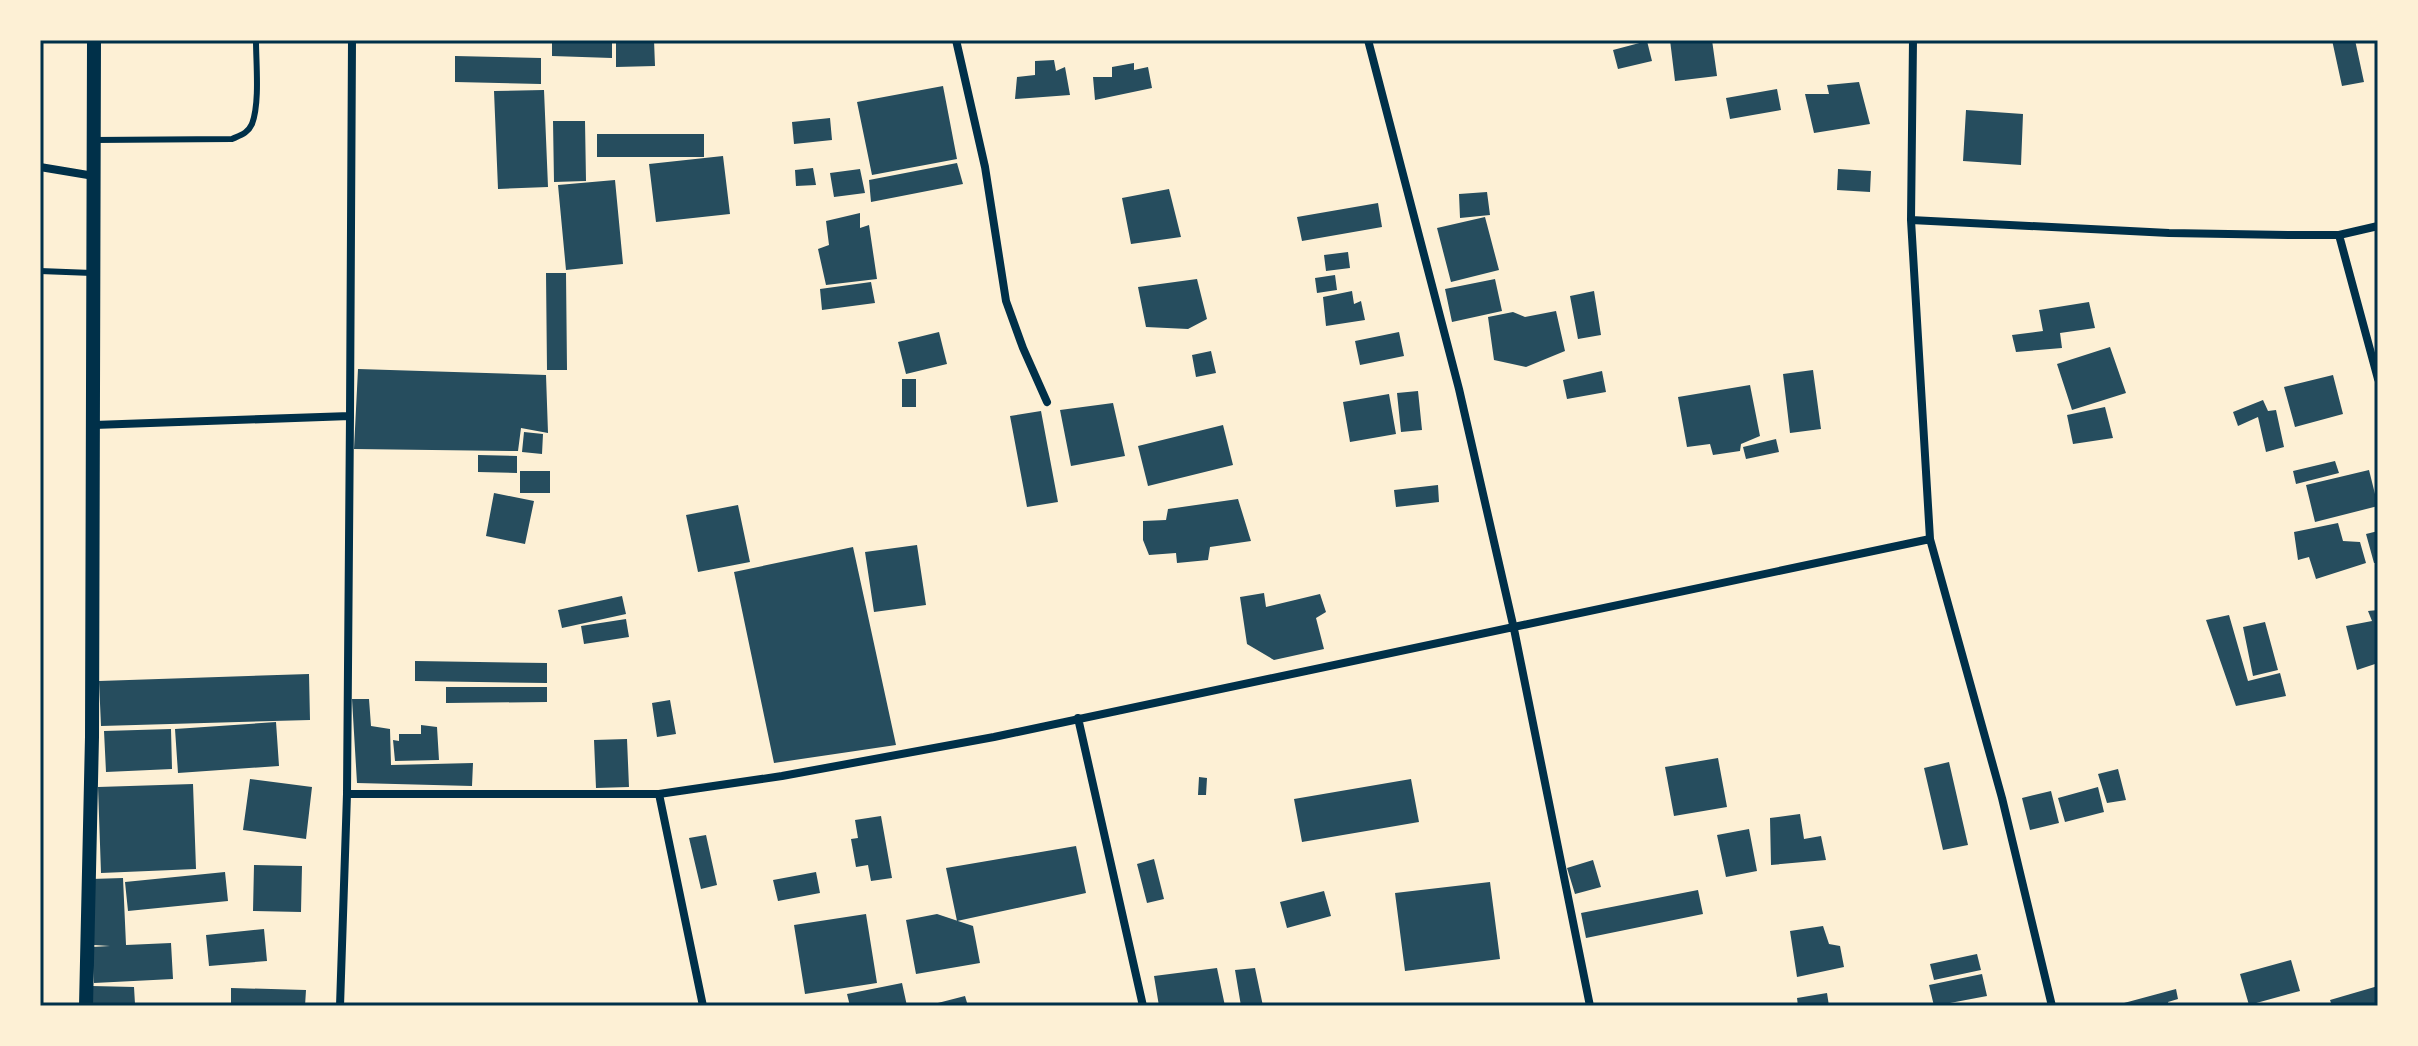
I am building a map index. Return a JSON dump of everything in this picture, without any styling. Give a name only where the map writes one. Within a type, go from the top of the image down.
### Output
[{"type":"street","points":[[86,1006],[94,425],[94,40]]},
{"type":"street","points":[[340,1006],[347,794],[352,40]]},
{"type":"street","points":[[956,40],[985,167],[1006,301],[1047,402]]},
{"type":"street","points":[[1368,40],[1459,389],[1514,629],[1590,1006]]},
{"type":"street","points":[[1913,40],[1911,220],[1930,539],[2002,798],[2052,1006]]},
{"type":"street","points":[[40,167],[94,176]]},
{"type":"street","points":[[1911,220],[2169,233],[2339,235],[2378,226]]},
{"type":"street","points":[[2339,235],[2378,379]]},
{"type":"street","points":[[94,425],[350,416]]},
{"type":"street","points":[[347,794],[659,794],[880,759],[1514,629],[1930,539]]},
{"type":"street","points":[[1078,718],[1143,1006]]},
{"type":"street","points":[[659,794],[703,1006]]},
{"type":"lane","points":[[94,140],[232,139],[244,134],[251,126],[254,112],[256,41]]},
{"type":"lane","points":[[40,271],[94,273]]},
{"type":"building","points":[[552,40],[612,40],[612,58],[552,56]]},
{"type":"building","points":[[616,40],[654,40],[655,66],[616,67]]},
{"type":"building","points":[[1670,40],[1712,40],[1717,76],[1675,81]]},
{"type":"building","points":[[2332,40],[2355,40],[2364,82],[2342,86]]},
{"type":"building","points":[[1647,41],[1652,61],[1618,69],[1613,50]]},
{"type":"building","points":[[455,56],[541,58],[541,84],[455,82]]},
{"type":"building","points":[[1054,60],[1056,71],[1065,67],[1070,95],[1015,99],[1017,77],[1035,75],[1035,61]]},
{"type":"building","points":[[1134,63],[1134,70],[1148,67],[1152,88],[1095,100],[1093,77],[1112,77],[1112,67]]},
{"type":"building","points":[[1859,82],[1870,124],[1814,133],[1805,94],[1829,94],[1827,85]]},
{"type":"building","points":[[943,86],[957,159],[872,175],[857,102]]},
{"type":"building","points":[[1777,89],[1781,110],[1730,119],[1726,98]]},
{"type":"building","points":[[544,90],[548,187],[498,189],[494,91]]},
{"type":"building","points":[[1966,110],[2023,114],[2021,165],[1963,161]]},
{"type":"building","points":[[830,118],[832,140],[794,144],[792,122]]},
{"type":"building","points":[[553,121],[585,121],[586,181],[554,182]]},
{"type":"building","points":[[597,134],[704,134],[704,157],[597,157]]},
{"type":"building","points":[[723,156],[730,214],[656,222],[649,164]]},
{"type":"building","points":[[957,163],[963,184],[871,202],[869,180]]},
{"type":"building","points":[[813,168],[816,185],[796,186],[795,170]]},
{"type":"building","points":[[860,169],[865,193],[834,197],[830,173]]},
{"type":"building","points":[[1838,169],[1871,171],[1870,192],[1837,190]]},
{"type":"building","points":[[615,180],[623,264],[566,270],[558,185]]},
{"type":"building","points":[[1169,189],[1181,237],[1131,244],[1122,198]]},
{"type":"building","points":[[1487,192],[1490,215],[1460,218],[1459,194]]},
{"type":"building","points":[[1378,203],[1382,227],[1302,241],[1297,217]]},
{"type":"building","points":[[860,213],[860,228],[869,225],[877,279],[826,285],[818,249],[829,245],[826,221]]},
{"type":"building","points":[[1485,217],[1499,270],[1451,282],[1437,228]]},
{"type":"building","points":[[1348,252],[1350,268],[1326,271],[1324,255]]},
{"type":"building","points":[[546,273],[566,273],[567,370],[547,370]]},
{"type":"building","points":[[1335,275],[1337,290],[1317,293],[1315,278]]},
{"type":"building","points":[[1197,279],[1207,319],[1188,329],[1146,327],[1138,287]]},
{"type":"building","points":[[1495,279],[1502,311],[1452,322],[1445,289]]},
{"type":"building","points":[[871,282],[875,303],[822,310],[820,289]]},
{"type":"building","points":[[1352,291],[1354,304],[1361,301],[1365,320],[1326,326],[1323,297]]},
{"type":"building","points":[[1594,291],[1601,335],[1578,339],[1570,296]]},
{"type":"building","points":[[2089,302],[2095,328],[2060,333],[2062,348],[2016,352],[2012,335],[2043,331],[2039,310]]},
{"type":"building","points":[[1556,311],[1565,351],[1526,367],[1494,360],[1488,317],[1513,312],[1525,317]]},
{"type":"building","points":[[939,332],[947,364],[906,374],[898,342]]},
{"type":"building","points":[[1399,332],[1404,356],[1360,365],[1355,341]]},
{"type":"building","points":[[2110,347],[2126,393],[2072,410],[2057,364]]},
{"type":"building","points":[[1211,351],[1216,373],[1196,377],[1192,355]]},
{"type":"building","points":[[358,369],[546,375],[548,433],[521,428],[518,451],[354,449]]},
{"type":"building","points":[[1813,370],[1821,429],[1790,433],[1783,374]]},
{"type":"building","points":[[1602,371],[1606,392],[1567,399],[1563,380]]},
{"type":"building","points":[[2333,375],[2343,414],[2295,427],[2284,387]]},
{"type":"building","points":[[902,379],[916,379],[916,407],[902,407]]},
{"type":"building","points":[[1750,385],[1760,436],[1741,444],[1740,451],[1713,455],[1710,444],[1687,447],[1678,397]]},
{"type":"building","points":[[1418,391],[1422,430],[1401,432],[1397,393]]},
{"type":"building","points":[[1389,394],[1396,434],[1350,442],[1343,402]]},
{"type":"building","points":[[2263,400],[2268,411],[2276,410],[2284,447],[2266,452],[2258,417],[2238,426],[2233,412]]},
{"type":"building","points":[[1113,403],[1125,456],[1071,466],[1060,410]]},
{"type":"building","points":[[2105,407],[2113,438],[2073,444],[2067,415]]},
{"type":"building","points":[[1041,411],[1058,502],[1027,507],[1010,416]]},
{"type":"building","points":[[1223,425],[1233,465],[1148,486],[1138,446]]},
{"type":"building","points":[[524,432],[543,434],[542,454],[522,452]]},
{"type":"building","points":[[1776,439],[1779,452],[1746,459],[1743,447]]},
{"type":"building","points":[[478,455],[517,456],[517,473],[478,472]]},
{"type":"building","points":[[2335,461],[2339,473],[2296,484],[2293,471]]},
{"type":"building","points":[[2369,470],[2378,506],[2315,522],[2306,485]]},
{"type":"building","points":[[520,471],[550,471],[550,493],[520,493]]},
{"type":"building","points":[[1438,485],[1439,502],[1396,507],[1394,490]]},
{"type":"building","points":[[494,493],[534,501],[525,544],[486,536]]},
{"type":"building","points":[[1238,499],[1251,541],[1210,547],[1208,560],[1177,563],[1176,553],[1149,555],[1143,540],[1143,521],[1166,520],[1168,509]]},
{"type":"building","points":[[738,505],[750,562],[698,572],[686,515]]},
{"type":"building","points":[[2338,523],[2343,541],[2360,542],[2366,563],[2316,579],[2309,557],[2298,560],[2294,532]]},
{"type":"building","points":[[2378,531],[2378,563],[2374,563],[2366,534]]},
{"type":"building","points":[[917,545],[926,605],[874,612],[865,552]]},
{"type":"building","points":[[853,547],[896,745],[774,763],[734,572]]},
{"type":"building","points":[[1264,593],[1266,607],[1320,594],[1326,612],[1316,618],[1324,649],[1274,660],[1247,644],[1240,597]]},
{"type":"building","points":[[622,596],[626,614],[562,628],[558,610]]},
{"type":"building","points":[[2378,610],[2378,663],[2357,670],[2346,626],[2372,621],[2368,611]]},
{"type":"building","points":[[2229,615],[2248,681],[2280,673],[2286,696],[2236,706],[2206,620]]},
{"type":"building","points":[[626,619],[629,637],[584,644],[581,626]]},
{"type":"building","points":[[2265,622],[2278,670],[2253,676],[2243,627]]},
{"type":"building","points":[[415,661],[547,663],[547,683],[415,681]]},
{"type":"building","points":[[309,674],[310,720],[101,726],[99,681]]},
{"type":"building","points":[[446,687],[547,687],[547,702],[446,703]]},
{"type":"building","points":[[352,699],[369,699],[371,726],[390,729],[391,765],[473,763],[472,786],[357,783]]},
{"type":"building","points":[[670,700],[676,734],[657,737],[652,703]]},
{"type":"building","points":[[276,722],[279,766],[178,773],[175,729]]},
{"type":"building","points":[[421,725],[437,727],[439,760],[395,761],[393,740],[399,741],[399,734],[421,734]]},
{"type":"building","points":[[171,729],[172,769],[106,772],[104,731]]},
{"type":"building","points":[[627,739],[629,787],[596,788],[594,740]]},
{"type":"building","points":[[1718,758],[1727,807],[1674,816],[1665,767]]},
{"type":"building","points":[[1949,762],[1968,845],[1943,850],[1924,768]]},
{"type":"building","points":[[2118,769],[2126,800],[2107,803],[2098,774]]},
{"type":"building","points":[[1199,777],[1207,778],[1206,795],[1198,795]]},
{"type":"building","points":[[250,779],[312,787],[306,839],[243,830]]},
{"type":"building","points":[[1411,779],[1419,822],[1302,842],[1294,799]]},
{"type":"building","points":[[193,784],[196,869],[101,873],[98,787]]},
{"type":"building","points":[[2098,787],[2104,812],[2065,822],[2058,798]]},
{"type":"building","points":[[2051,791],[2059,823],[2030,830],[2022,798]]},
{"type":"building","points":[[1800,814],[1804,839],[1821,836],[1826,860],[1771,865],[1770,818]]},
{"type":"building","points":[[881,816],[892,878],[871,881],[868,865],[856,867],[851,839],[858,838],[855,820]]},
{"type":"building","points":[[1749,829],[1757,871],[1726,877],[1717,835]]},
{"type":"building","points":[[706,835],[717,885],[701,889],[689,838]]},
{"type":"building","points":[[1076,846],[1086,893],[957,921],[946,868]]},
{"type":"building","points":[[1154,859],[1164,899],[1147,903],[1137,864]]},
{"type":"building","points":[[1593,860],[1601,887],[1575,894],[1567,868]]},
{"type":"building","points":[[254,865],[302,866],[301,912],[253,911]]},
{"type":"building","points":[[225,872],[228,901],[128,911],[125,882]]},
{"type":"building","points":[[816,872],[820,893],[778,901],[773,880]]},
{"type":"building","points":[[123,878],[126,945],[171,943],[173,979],[94,983],[92,947],[110,946],[94,945],[91,879]]},
{"type":"building","points":[[1490,882],[1500,959],[1405,971],[1395,893]]},
{"type":"building","points":[[1698,890],[1703,914],[1586,938],[1581,913]]},
{"type":"building","points":[[1324,891],[1331,916],[1287,928],[1280,902]]},
{"type":"building","points":[[866,914],[877,983],[805,994],[794,925]]},
{"type":"building","points":[[937,914],[973,926],[980,963],[916,974],[906,920]]},
{"type":"building","points":[[1823,926],[1829,944],[1840,946],[1844,967],[1797,977],[1790,931]]},
{"type":"building","points":[[264,929],[267,961],[209,966],[206,935]]},
{"type":"building","points":[[1977,954],[1981,970],[1934,980],[1930,964]]},
{"type":"building","points":[[2291,960],[2300,991],[2249,1005],[2240,974]]},
{"type":"building","points":[[1217,968],[1225,1006],[1159,1006],[1154,976]]},
{"type":"building","points":[[1255,968],[1263,1006],[1241,1006],[1235,970]]},
{"type":"building","points":[[1982,974],[1987,996],[1934,1006],[1929,985]]},
{"type":"building","points":[[902,983],[907,1006],[850,1006],[847,994]]},
{"type":"building","points":[[92,986],[134,987],[135,1004],[138,1006],[92,1006]]},
{"type":"building","points":[[2378,986],[2378,1006],[2332,1006],[2330,1000]]},
{"type":"building","points":[[231,988],[306,990],[305,1006],[231,1006]]},
{"type":"building","points":[[2176,989],[2178,999],[2168,1002],[2169,1006],[2124,1006],[2124,1003]]},
{"type":"building","points":[[1827,993],[1829,1006],[1798,1006],[1797,998]]},
{"type":"building","points":[[965,996],[968,1006],[930,1005]]}]
